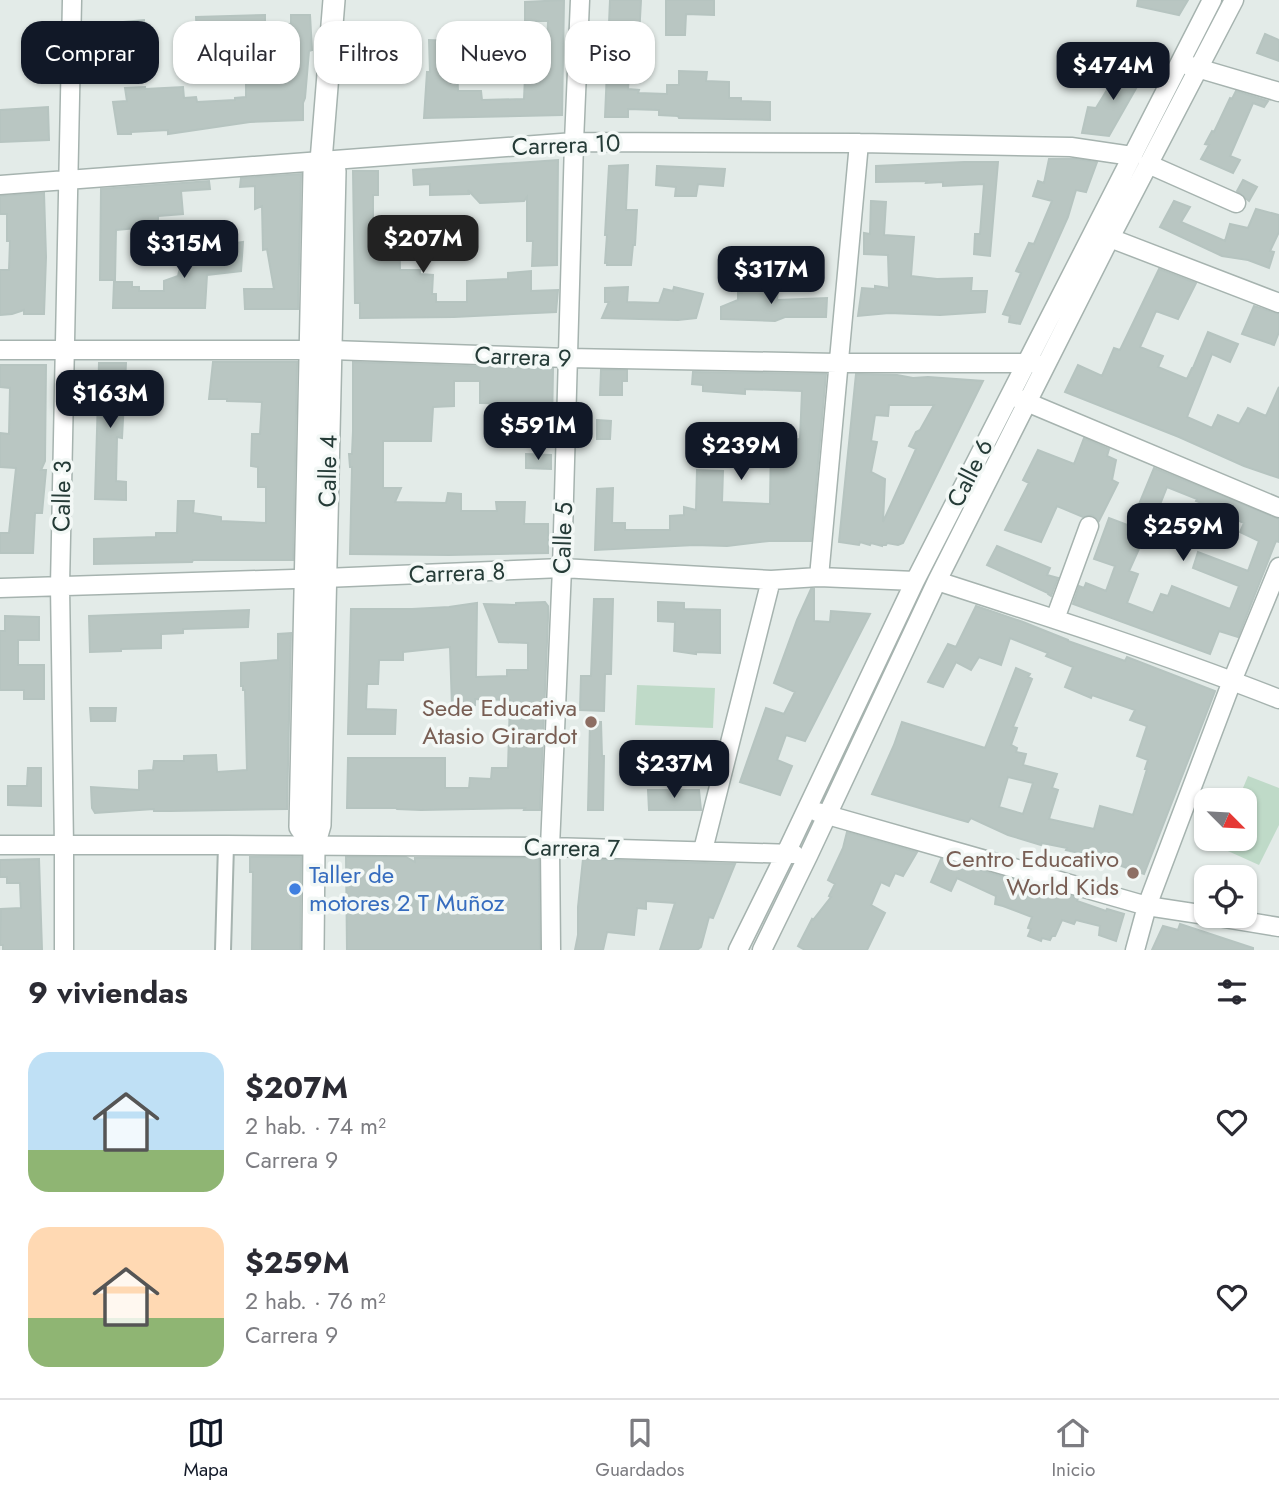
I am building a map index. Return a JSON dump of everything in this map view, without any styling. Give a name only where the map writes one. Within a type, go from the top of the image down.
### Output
[{"type":"street","name":"Calle 3","points":[[64,950],[60,586],[72,0]]},
{"type":"street","points":[[313,950],[314,846],[300,827],[316,578],[321,350],[314,172],[321,160],[334,0]]},
{"type":"street","name":"Calle 5","points":[[551,950],[550,847],[562,568],[580,0]]},
{"type":"street","name":"Calle 6","points":[[1189,66],[1212,0]]},
{"type":"street","name":"Calle 6","points":[[738,950],[915,581],[1026,362],[1140,160],[1189,66],[1234,0]]},
{"type":"street","points":[[1189,66],[1279,92]]},
{"type":"street","name":"Carrera 10","points":[[0,185],[574,142],[859,143],[1071,147],[1140,160],[1236,203]]},
{"type":"street","points":[[819,578],[859,143]]},
{"type":"street","name":"Calle 6","points":[[762,950],[937,581],[1110,238],[1140,160]]},
{"type":"street","points":[[1110,238],[1279,303]]},
{"type":"street","name":"Carrera 9","points":[[0,350],[321,350],[568,358],[1046,364]]},
{"type":"street","points":[[1010,396],[1279,508]]},
{"type":"street","points":[[1055,619],[1089,526]]},
{"type":"street","points":[[1135,950],[1147,905],[1232,681],[1279,567]]},
{"type":"street","name":"Carrera 8","points":[[0,588],[562,568],[771,580],[819,578],[915,581]]},
{"type":"street","points":[[703,850],[771,580]]},
{"type":"street","points":[[937,581],[1055,619],[1279,699]]},
{"type":"street","points":[[806,808],[1147,905],[1194,913]]},
{"type":"street","name":"Carrera 7","points":[[0,845],[550,847],[703,850],[808,856]]},
{"type":"street","points":[[223,950],[226,845]]},
{"type":"street","points":[[1257,923],[1279,927]]},
{"type":"green space","points":[[637,685],[715,688],[713,728],[635,725]]},
{"type":"green space","points":[[1248,776],[1279,788],[1279,825],[1259,865],[1228,851],[1257,851],[1257,788],[1243,788]]},
{"type":"building","points":[[564,0],[562,115],[424,118],[427,72],[430,72],[429,40],[436,40],[436,84],[458,84],[458,91],[481,91],[482,100],[524,99],[525,84],[551,84],[551,21],[525,21],[525,2]]},
{"type":"building","points":[[610,0],[641,0],[640,21],[609,21]]},
{"type":"building","points":[[666,0],[714,0],[714,15],[686,14],[685,35],[666,35]]},
{"type":"building","points":[[1138,0],[1188,0],[1179,15],[1137,6]]},
{"type":"building","points":[[265,15],[265,21],[196,21],[196,17]]},
{"type":"building","points":[[291,15],[310,15],[312,50],[309,51],[303,120],[250,122],[168,134],[168,130],[118,134],[113,102],[127,101],[125,88],[183,87],[184,98],[196,97],[197,102],[246,97],[246,84],[300,84],[300,21],[291,21]]},
{"type":"building","points":[[1265,34],[1279,40],[1279,61],[1257,53]]},
{"type":"building","points":[[1130,64],[1147,69],[1109,136],[1082,133],[1088,107],[1096,108],[1121,67],[1127,70]]},
{"type":"building","points":[[679,71],[707,72],[706,81],[729,82],[729,98],[770,102],[770,120],[679,118],[659,115],[659,110],[628,109],[628,117],[605,117],[606,84],[628,84],[628,89],[639,90],[638,93],[667,94],[667,85],[679,85]]},
{"type":"building","points":[[1236,91],[1268,101],[1264,107],[1253,103],[1230,156],[1240,160],[1233,173],[1201,159],[1209,145],[1205,144]]},
{"type":"building","points":[[48,107],[49,140],[0,142],[0,110]]},
{"type":"building","points":[[1049,159],[1097,162],[1086,192],[1076,190],[1068,217],[1020,324],[1009,322],[1010,316],[1003,314],[1021,273],[1016,271],[1029,243],[1034,244],[1052,201],[1033,196],[1038,181],[1044,183]]},
{"type":"building","points":[[558,160],[557,265],[532,266],[533,241],[527,241],[527,197],[524,201],[480,203],[468,190],[469,194],[430,195],[430,184],[414,185],[413,170]]},
{"type":"building","points":[[998,162],[990,256],[974,254],[975,234],[980,234],[984,184],[943,186],[943,182],[926,183],[927,181],[876,182],[876,166]]},
{"type":"building","points":[[628,165],[626,210],[637,210],[631,265],[607,265],[605,235],[609,166]]},
{"type":"building","points":[[657,166],[725,169],[723,186],[698,184],[696,196],[675,196],[676,187],[656,185]]},
{"type":"building","points":[[353,171],[378,171],[378,195],[373,195],[373,221],[399,220],[400,270],[420,270],[420,274],[433,275],[432,294],[436,294],[436,302],[467,302],[467,281],[508,279],[508,273],[531,271],[531,291],[558,290],[556,312],[360,318],[360,303],[355,303]]},
{"type":"building","points":[[301,174],[298,309],[245,309],[244,289],[274,289],[267,249],[263,250],[262,206],[255,209],[255,186],[240,187],[241,178]]},
{"type":"building","points":[[1243,180],[1257,187],[1249,201],[1237,191]]},
{"type":"building","points":[[209,181],[210,189],[181,191],[183,214],[158,216],[158,226],[116,230],[115,280],[100,280],[101,189]]},
{"type":"building","points":[[44,193],[44,314],[24,314],[24,310],[0,315],[0,270],[9,270],[10,241],[7,241],[7,214],[0,214],[0,196]]},
{"type":"building","points":[[871,201],[886,202],[884,235],[914,237],[911,276],[937,279],[972,278],[971,291],[987,291],[985,312],[858,316],[862,288],[889,288],[888,255],[864,254],[864,233],[870,234]]},
{"type":"building","points":[[1174,201],[1190,207],[1181,222],[1225,241],[1230,224],[1248,228],[1256,209],[1279,215],[1279,232],[1270,251],[1274,252],[1269,268],[1248,260],[1222,256],[1160,227]]},
{"type":"building","points":[[243,242],[241,271],[207,275],[205,308],[113,308],[114,282],[132,282],[132,287],[139,287],[139,291],[164,291],[164,281],[178,276],[184,251]]},
{"type":"building","points":[[1159,269],[1196,283],[1178,319],[1156,311],[1140,347],[1163,356],[1158,367],[1187,379],[1208,332],[1238,344],[1230,362],[1212,354],[1187,417],[1212,428],[1218,415],[1239,424],[1248,408],[1266,416],[1279,387],[1279,478],[1065,392],[1078,365],[1102,376],[1114,348],[1120,350]]},
{"type":"building","points":[[742,280],[778,290],[777,300],[827,298],[826,317],[785,317],[775,321],[721,319],[721,307],[738,300],[738,293],[742,293]]},
{"type":"building","points":[[628,287],[627,302],[659,303],[664,289],[673,291],[674,287],[703,294],[696,318],[602,318],[609,302],[605,302],[605,288]]},
{"type":"building","points":[[1254,306],[1279,314],[1279,332],[1274,345],[1242,334]]},
{"type":"building","points":[[213,362],[297,362],[293,560],[94,564],[94,539],[156,537],[156,533],[177,533],[178,501],[194,501],[193,513],[221,517],[221,521],[266,523],[266,487],[258,487],[258,467],[251,466],[252,434],[260,434],[262,402],[209,399]]},
{"type":"building","points":[[353,362],[553,369],[552,428],[532,427],[533,404],[480,403],[480,381],[454,381],[454,406],[433,407],[431,441],[383,441],[383,488],[401,488],[395,502],[446,503],[448,493],[461,494],[461,511],[497,511],[496,502],[525,502],[524,524],[548,524],[548,553],[350,554],[352,467],[349,454],[352,454],[353,431]]},
{"type":"building","points":[[99,363],[126,363],[122,438],[117,437],[116,481],[126,482],[126,500],[95,499]]},
{"type":"building","points":[[0,365],[46,365],[45,461],[41,470],[46,470],[42,513],[35,513],[33,553],[0,553],[0,533],[9,533],[16,468],[0,467],[0,433],[9,434],[10,388],[0,387]]},
{"type":"building","points":[[601,370],[627,370],[627,381],[622,381],[622,395],[600,395]]},
{"type":"building","points":[[693,372],[826,374],[811,541],[595,550],[597,489],[613,488],[612,523],[625,523],[625,530],[670,530],[670,516],[684,515],[684,507],[696,510],[697,470],[723,471],[722,502],[770,504],[771,441],[800,439],[802,391],[745,389],[745,394],[703,391],[703,385],[692,384]]},
{"type":"building","points":[[856,374],[983,381],[903,543],[887,543],[882,546],[839,542]],"holes":[[[889,405],[934,405],[909,446],[916,449],[883,522],[885,479],[871,472],[877,442],[871,441],[875,415],[888,416]]]},
{"type":"building","points":[[597,420],[611,421],[610,439],[597,439]]},
{"type":"building","points":[[1084,438],[1109,449],[1107,456],[1116,460],[1112,480],[1118,483],[1099,521],[1092,515],[1083,517],[1057,506],[1041,542],[1005,530],[1029,483],[1023,480],[1038,450],[1074,464]]},
{"type":"building","points":[[526,454],[551,455],[551,469],[526,468]]},
{"type":"building","points":[[1154,468],[1279,519],[1279,542],[1276,541],[1238,637],[1219,631],[1210,654],[1073,604],[1079,586],[1084,588],[1086,583],[1106,591],[1115,566],[1094,559],[1109,518],[1130,526]],"holes":[[[1167,487],[1197,499],[1196,501],[1229,513],[1228,516],[1244,523],[1240,532],[1259,541],[1248,571],[1198,552],[1193,568],[1239,586],[1230,609],[1172,586],[1168,596],[1161,594],[1153,613],[1127,603],[1138,574],[1129,571],[1147,531],[1149,532]]]},
{"type":"building","points":[[997,546],[1050,568],[1047,575],[1058,578],[1051,596],[987,565]]},
{"type":"building","points":[[811,589],[814,589],[814,621],[830,622],[831,611],[870,614],[805,741],[786,735],[777,760],[792,766],[780,795],[740,782],[766,708],[784,714],[795,692],[774,683]]},
{"type":"building","points":[[594,599],[613,599],[611,674],[605,674],[604,711],[580,710],[581,676],[591,676]]},
{"type":"building","points":[[545,602],[548,606],[548,618],[540,810],[347,808],[348,758],[445,758],[445,788],[469,788],[470,778],[491,779],[492,768],[508,768],[510,700],[475,699],[475,705],[452,707],[450,647],[403,652],[403,660],[379,660],[378,684],[367,684],[366,709],[396,710],[395,734],[348,734],[351,609],[412,609],[477,603],[476,677],[507,676],[507,670],[528,670],[528,643],[499,642],[484,604]]},
{"type":"building","points":[[658,602],[684,603],[684,609],[720,610],[720,653],[674,651],[675,622],[658,621]]},
{"type":"building","points":[[976,606],[1125,661],[1127,657],[1215,691],[1144,874],[1093,856],[1066,850],[1067,848],[1042,843],[1041,845],[1008,835],[971,818],[968,822],[872,794],[902,722],[985,748],[1016,668],[1030,674],[1028,677],[1032,679],[1013,727],[1017,728],[1011,745],[1017,748],[1016,752],[1026,754],[1023,765],[1057,774],[1052,788],[1058,790],[1049,819],[1094,829],[1100,806],[1133,815],[1148,760],[1137,756],[1147,726],[1130,720],[1135,710],[1092,695],[1091,698],[1065,687],[1073,667],[1046,656],[1048,653],[1010,638],[1001,665],[979,657],[971,670],[956,662],[943,687],[928,682],[948,644],[956,647]],"holes":[[[1008,777],[1033,783],[1023,814],[999,807]]]},
{"type":"building","points":[[249,610],[248,627],[183,629],[183,633],[161,634],[161,648],[90,652],[89,616]]},
{"type":"building","points":[[5,616],[39,617],[39,640],[18,640],[18,665],[44,665],[44,699],[24,699],[24,690],[0,690],[0,631],[5,631]]},
{"type":"building","points":[[291,633],[287,809],[154,809],[95,813],[92,808],[91,787],[139,790],[139,771],[153,770],[154,761],[184,761],[184,756],[216,755],[217,772],[247,770],[245,690],[241,686],[241,663],[278,660],[278,634]]},
{"type":"building","points":[[90,708],[116,708],[115,721],[91,721]]},
{"type":"building","points":[[590,722],[601,722],[604,756],[603,810],[588,810]]},
{"type":"building","points":[[28,768],[41,768],[41,806],[8,805],[8,786],[27,786]]},
{"type":"building","points":[[648,790],[699,790],[701,810],[649,810]]},
{"type":"building","points":[[847,832],[917,852],[903,876],[895,873],[889,886],[881,882],[871,905],[885,913],[867,950],[805,950],[798,946],[812,919],[831,897],[829,896],[835,884],[828,880],[843,848]]},
{"type":"building","points":[[250,857],[301,857],[300,950],[252,950],[253,872],[250,872]]},
{"type":"building","points":[[346,857],[406,857],[415,862],[415,858],[539,858],[540,950],[347,950]]},
{"type":"building","points":[[39,859],[42,950],[3,950],[3,945],[0,945],[1,909],[21,908],[20,883],[7,883],[7,877],[0,877],[0,860]]},
{"type":"building","points":[[583,859],[735,864],[713,918],[709,917],[701,947],[697,950],[660,950],[675,903],[646,901],[646,909],[637,908],[634,935],[607,932],[603,950],[575,950]]},
{"type":"building","points":[[941,859],[1078,898],[1077,901],[1106,911],[1107,909],[1124,914],[1116,941],[1099,935],[1100,926],[1076,920],[1074,924],[1062,920],[1055,936],[1050,940],[1042,938],[1041,941],[1028,936],[1032,917],[995,904],[996,896],[957,878],[951,891],[931,882]]},
{"type":"building","points":[[1180,924],[1253,950],[1152,950],[1163,926],[1178,930]]},
{"type":"place","name":"Sede Educativa Atasio Girardot","points":[[591,722]]},
{"type":"place","name":"Centro Educativo World Kids","points":[[1133,873]]},
{"type":"place","name":"Taller de motores 2 T Muñoz","points":[[295,889]]}]
